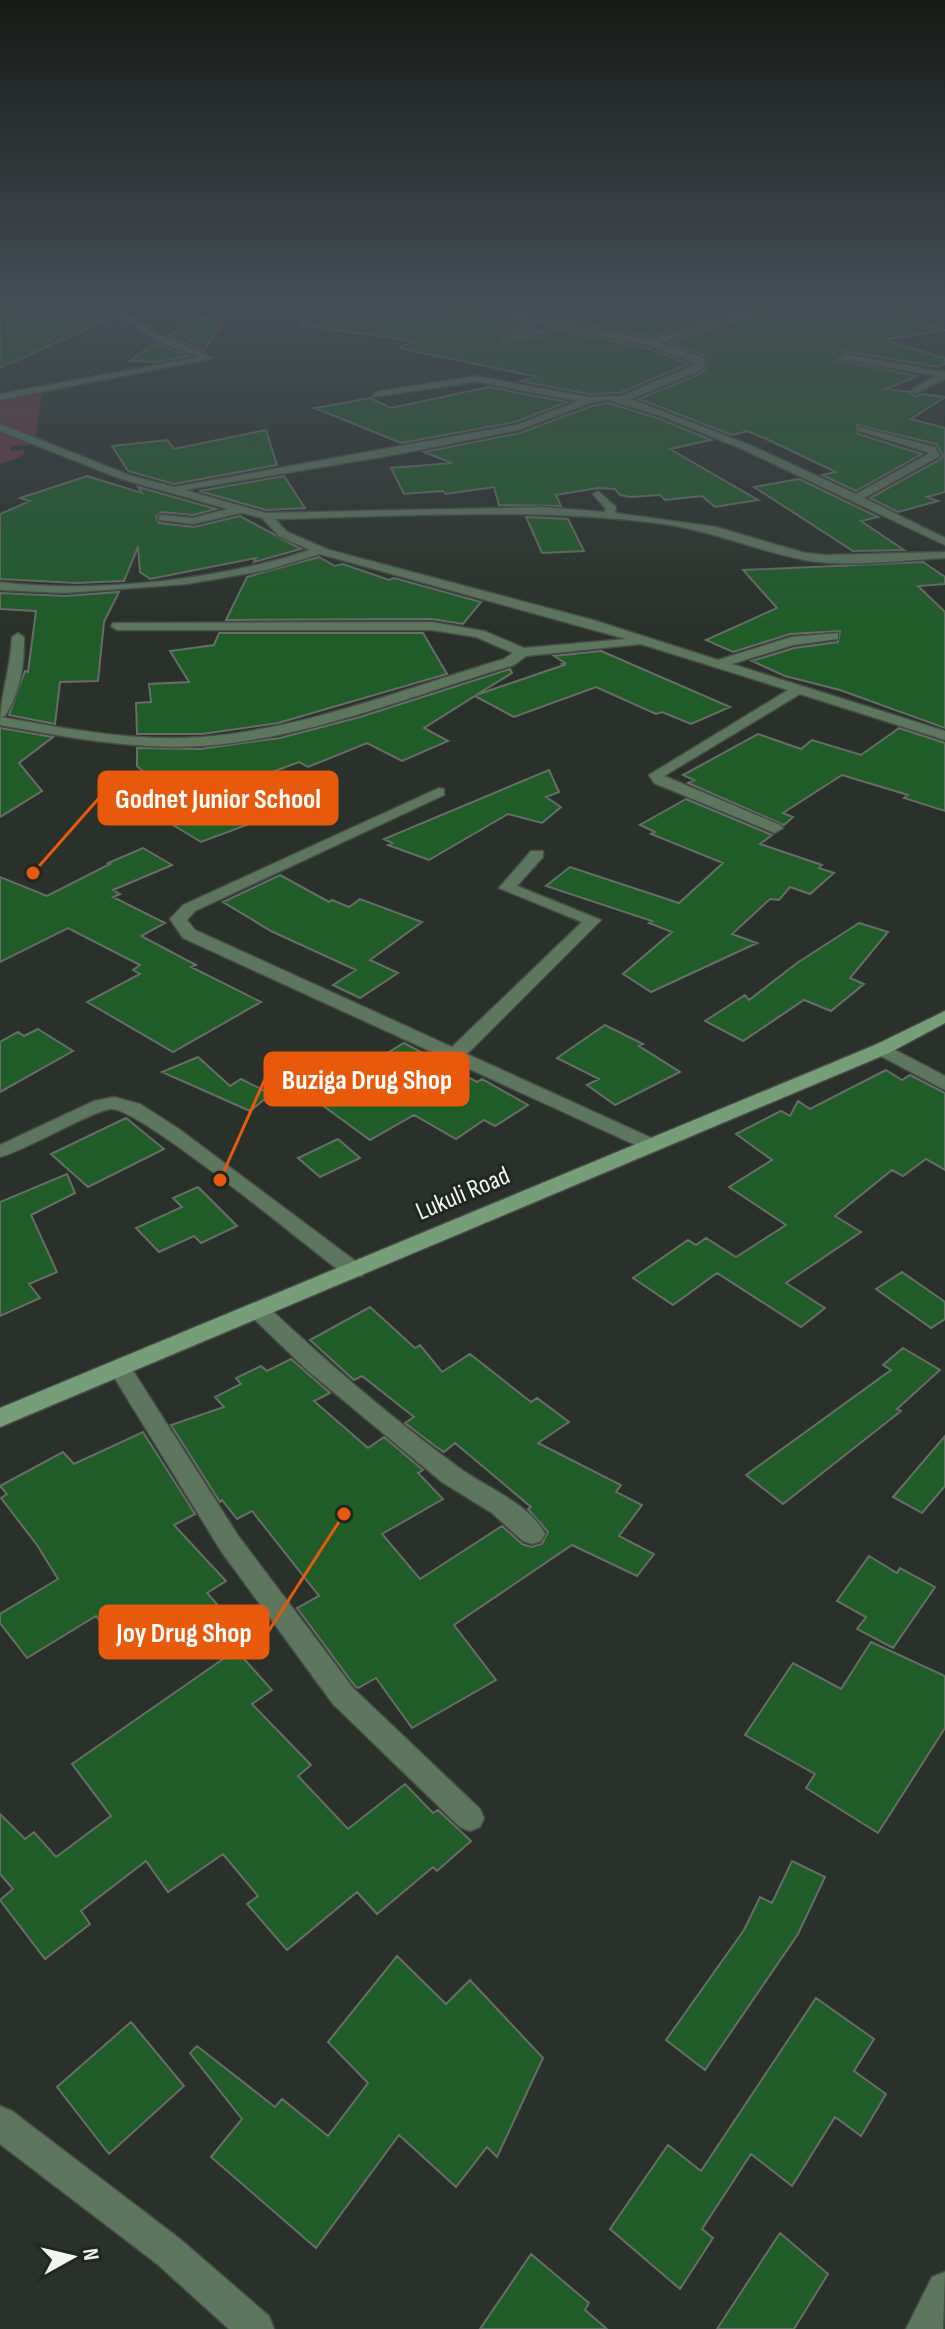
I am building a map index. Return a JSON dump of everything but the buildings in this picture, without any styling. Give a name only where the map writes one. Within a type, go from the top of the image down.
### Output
[{"type":"street","points":[[175,489],[519,427],[559,412]]},
{"type":"street","points":[[659,412],[706,428],[945,542]]},
{"type":"street","points":[[0,427],[102,470],[266,516],[542,510],[608,515],[716,530],[804,556],[826,559],[945,555]]},
{"type":"street","points":[[856,498],[936,454],[931,449],[863,429]]},
{"type":"street","points":[[598,494],[612,509],[608,515]]},
{"type":"street","points":[[163,518],[193,521],[238,510]]},
{"type":"street","points":[[266,516],[283,534],[320,550],[646,641],[945,736]]},
{"type":"street","points":[[187,534],[193,521]]},
{"type":"street","points":[[0,586],[92,588],[193,582],[245,572],[320,550]]},
{"type":"street","points":[[117,626],[432,626],[479,634],[523,652],[646,641]]},
{"type":"street","points":[[718,664],[791,641],[833,636]]},
{"type":"street","points":[[0,713],[13,692],[18,665],[18,637]]},
{"type":"street","points":[[0,721],[121,741],[228,739],[270,731],[509,662],[523,652]]},
{"type":"street","points":[[775,828],[659,780],[656,775],[800,689]]},
{"type":"street","points":[[439,792],[189,908],[178,919],[189,934],[649,1144]]},
{"type":"street","points":[[454,1056],[593,920],[507,888],[537,854]]},
{"type":"street","name":"Lukuli Road","points":[[0,1418],[882,1049],[945,1016]]},
{"type":"street","points":[[882,1049],[945,1084]]},
{"type":"street","points":[[0,1151],[17,1146],[101,1105],[114,1103],[133,1108],[206,1157],[354,1271]]},
{"type":"street","points":[[259,1311],[348,1391],[451,1475],[501,1506],[532,1534]]},
{"type":"street","points":[[120,1369],[230,1544],[343,1696],[470,1818]]},
{"type":"street","points":[[0,2123],[168,2251],[256,2329]]},
{"type":"street","points":[[924,2329],[945,2290]]},
{"type":"shaded area","points":[[0,412],[39,412],[35,441],[28,445],[12,446],[10,451],[26,450],[21,457],[0,464]]},
{"type":"place","name":"Godnet Junior School","points":[[33,873]]},
{"type":"place","name":"Buziga Drug Shop","points":[[220,1180]]},
{"type":"place","name":"Joy Drug Shop","points":[[344,1514]]}]
